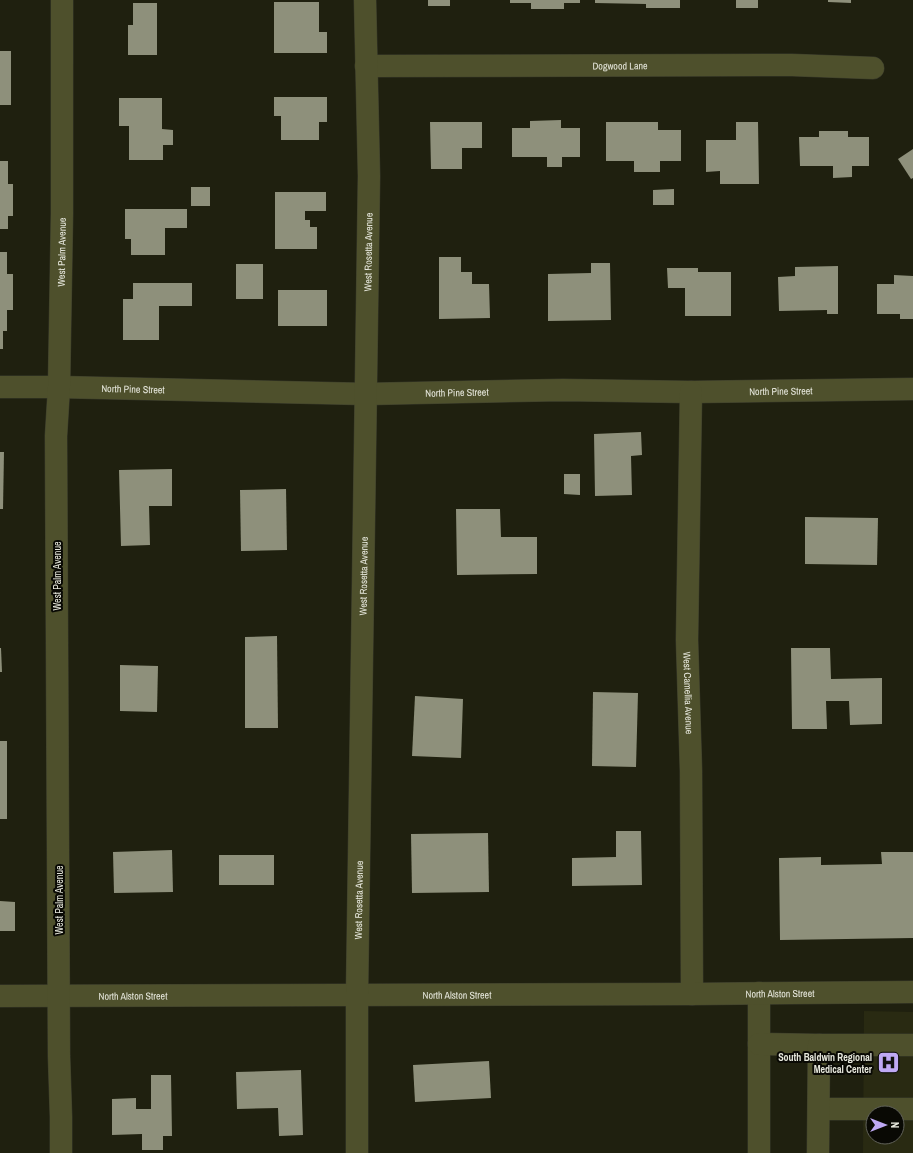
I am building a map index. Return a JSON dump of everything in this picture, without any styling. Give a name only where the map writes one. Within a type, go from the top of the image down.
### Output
[{"type":"street","name":"West Palm Avenue","points":[[61,1153],[59,1056],[60,995],[56,444],[59,387],[62,214],[62,0]]},
{"type":"street","name":"West Rosetta Avenue","points":[[357,1153],[357,995],[369,176],[365,0]]},
{"type":"street","name":"Dogwood Lane","points":[[366,66],[792,65],[873,68]]},
{"type":"street","name":"North Pine Street","points":[[0,387],[366,394],[563,390],[691,392],[913,389]]},
{"type":"street","name":"West Camellia Avenue","points":[[691,392],[687,640],[692,994]]},
{"type":"street","name":"North Alston Street","points":[[0,996],[913,992]]},
{"type":"street","points":[[759,993],[759,1153]]},
{"type":"street","points":[[759,1044],[913,1045]]},
{"type":"street","points":[[818,1153],[819,1044]]},
{"type":"street","points":[[819,1109],[913,1109]]},
{"type":"shaded area","name":"South Baldwin Regional Medical Center","points":[[864,1011],[913,1012],[913,1153],[863,1153]]},
{"type":"building","points":[[428,0],[450,0],[450,6],[428,6]]},
{"type":"building","points":[[510,0],[580,0],[580,3],[564,3],[564,9],[531,9],[531,3],[510,3]]},
{"type":"building","points":[[595,0],[680,0],[680,8],[646,8],[646,4],[595,3]]},
{"type":"building","points":[[736,0],[758,0],[758,8],[736,8]]},
{"type":"building","points":[[828,0],[851,0],[851,3],[828,2]]},
{"type":"building","points":[[274,2],[319,2],[319,32],[327,32],[327,53],[274,53]]},
{"type":"building","points":[[133,3],[157,3],[157,55],[128,55],[128,25],[133,25]]},
{"type":"building","points":[[0,51],[11,51],[11,105],[0,105]]},
{"type":"building","points":[[274,97],[327,97],[327,122],[319,122],[319,140],[281,140],[281,116],[274,116]]},
{"type":"building","points":[[119,98],[162,98],[162,129],[173,130],[173,145],[163,145],[163,160],[129,160],[129,126],[119,126]]},
{"type":"building","points":[[561,120],[561,128],[580,128],[580,157],[562,157],[562,167],[547,167],[547,157],[512,157],[512,128],[530,128],[530,121]]},
{"type":"building","points":[[430,122],[482,122],[482,148],[462,148],[462,169],[431,169]]},
{"type":"building","points":[[606,122],[658,122],[658,130],[681,130],[681,161],[660,161],[660,172],[634,172],[634,161],[606,161]]},
{"type":"building","points":[[736,122],[758,122],[759,184],[720,184],[720,171],[706,172],[706,140],[736,140]]},
{"type":"building","points":[[819,131],[848,131],[848,137],[869,137],[869,166],[852,166],[852,177],[833,178],[833,166],[800,166],[799,137],[819,137]]},
{"type":"building","points":[[913,149],[913,178],[911,179],[898,159]]},
{"type":"building","points":[[0,161],[8,161],[8,184],[13,184],[13,216],[8,216],[8,229],[0,229]]},
{"type":"building","points":[[191,187],[210,187],[210,206],[191,206]]},
{"type":"building","points":[[674,189],[674,205],[653,205],[653,190]]},
{"type":"building","points":[[275,192],[326,192],[326,211],[305,211],[305,220],[310,220],[310,227],[317,227],[317,249],[275,249]]},
{"type":"building","points":[[125,209],[187,209],[187,228],[165,228],[165,255],[131,255],[131,239],[125,239]]},
{"type":"building","points":[[0,252],[7,252],[7,274],[13,274],[13,310],[7,310],[7,331],[3,331],[3,349],[0,349]]},
{"type":"building","points":[[439,257],[461,257],[461,272],[472,272],[472,284],[489,284],[490,318],[439,319]]},
{"type":"building","points":[[591,263],[610,263],[611,320],[548,321],[548,274],[591,273]]},
{"type":"building","points":[[236,264],[263,264],[263,299],[236,299]]},
{"type":"building","points":[[838,266],[838,314],[827,314],[827,310],[779,311],[778,277],[795,276],[795,267]]},
{"type":"building","points":[[667,268],[698,268],[698,272],[731,272],[731,316],[685,316],[685,288],[668,288]]},
{"type":"building","points":[[894,275],[913,276],[913,319],[900,319],[900,314],[877,314],[877,284],[894,284]]},
{"type":"building","points":[[133,283],[192,283],[192,306],[159,306],[159,340],[123,340],[123,299],[133,299]]},
{"type":"building","points":[[278,290],[327,290],[327,326],[278,326]]},
{"type":"building","points":[[641,432],[642,455],[631,456],[632,495],[595,496],[594,434]]},
{"type":"building","points":[[0,452],[4,452],[3,509],[0,509]]},
{"type":"building","points":[[172,469],[172,506],[149,506],[150,545],[121,546],[119,470]]},
{"type":"building","points":[[564,474],[580,474],[580,495],[564,494]]},
{"type":"building","points":[[286,489],[287,550],[241,551],[240,490]]},
{"type":"building","points":[[456,509],[500,509],[501,537],[537,537],[537,574],[457,575]]},
{"type":"building","points":[[805,517],[878,518],[877,565],[805,564]]},
{"type":"building","points":[[277,636],[278,728],[245,728],[245,637]]},
{"type":"building","points":[[1,648],[2,672],[0,672]]},
{"type":"building","points":[[791,648],[830,648],[831,679],[882,678],[882,724],[850,725],[849,701],[826,701],[827,729],[792,729]]},
{"type":"building","points":[[120,665],[158,666],[157,712],[120,711]]},
{"type":"building","points":[[593,692],[638,693],[636,767],[592,766]]},
{"type":"building","points":[[415,696],[463,699],[461,758],[412,756]]},
{"type":"building","points":[[0,741],[7,741],[7,819],[0,819]]},
{"type":"building","points":[[616,831],[641,831],[642,885],[572,886],[572,858],[616,857]]},
{"type":"building","points":[[488,833],[489,892],[412,893],[411,834]]},
{"type":"building","points":[[172,850],[173,892],[114,893],[113,852]]},
{"type":"building","points":[[881,852],[913,852],[913,938],[780,940],[779,858],[821,857],[821,865],[882,864]]},
{"type":"building","points":[[219,855],[274,855],[274,885],[219,885]]},
{"type":"building","points":[[0,901],[15,902],[15,931],[0,931]]},
{"type":"building","points":[[489,1061],[491,1098],[415,1102],[413,1065]]},
{"type":"building","points":[[301,1070],[303,1135],[279,1136],[278,1108],[237,1109],[236,1072]]},
{"type":"building","points":[[151,1075],[171,1075],[172,1136],[163,1136],[163,1150],[142,1150],[142,1134],[112,1135],[112,1099],[136,1098],[136,1109],[151,1109]]},
{"type":"place","name":"South Baldwin Regional Medical Center","points":[[888,1063]]}]
